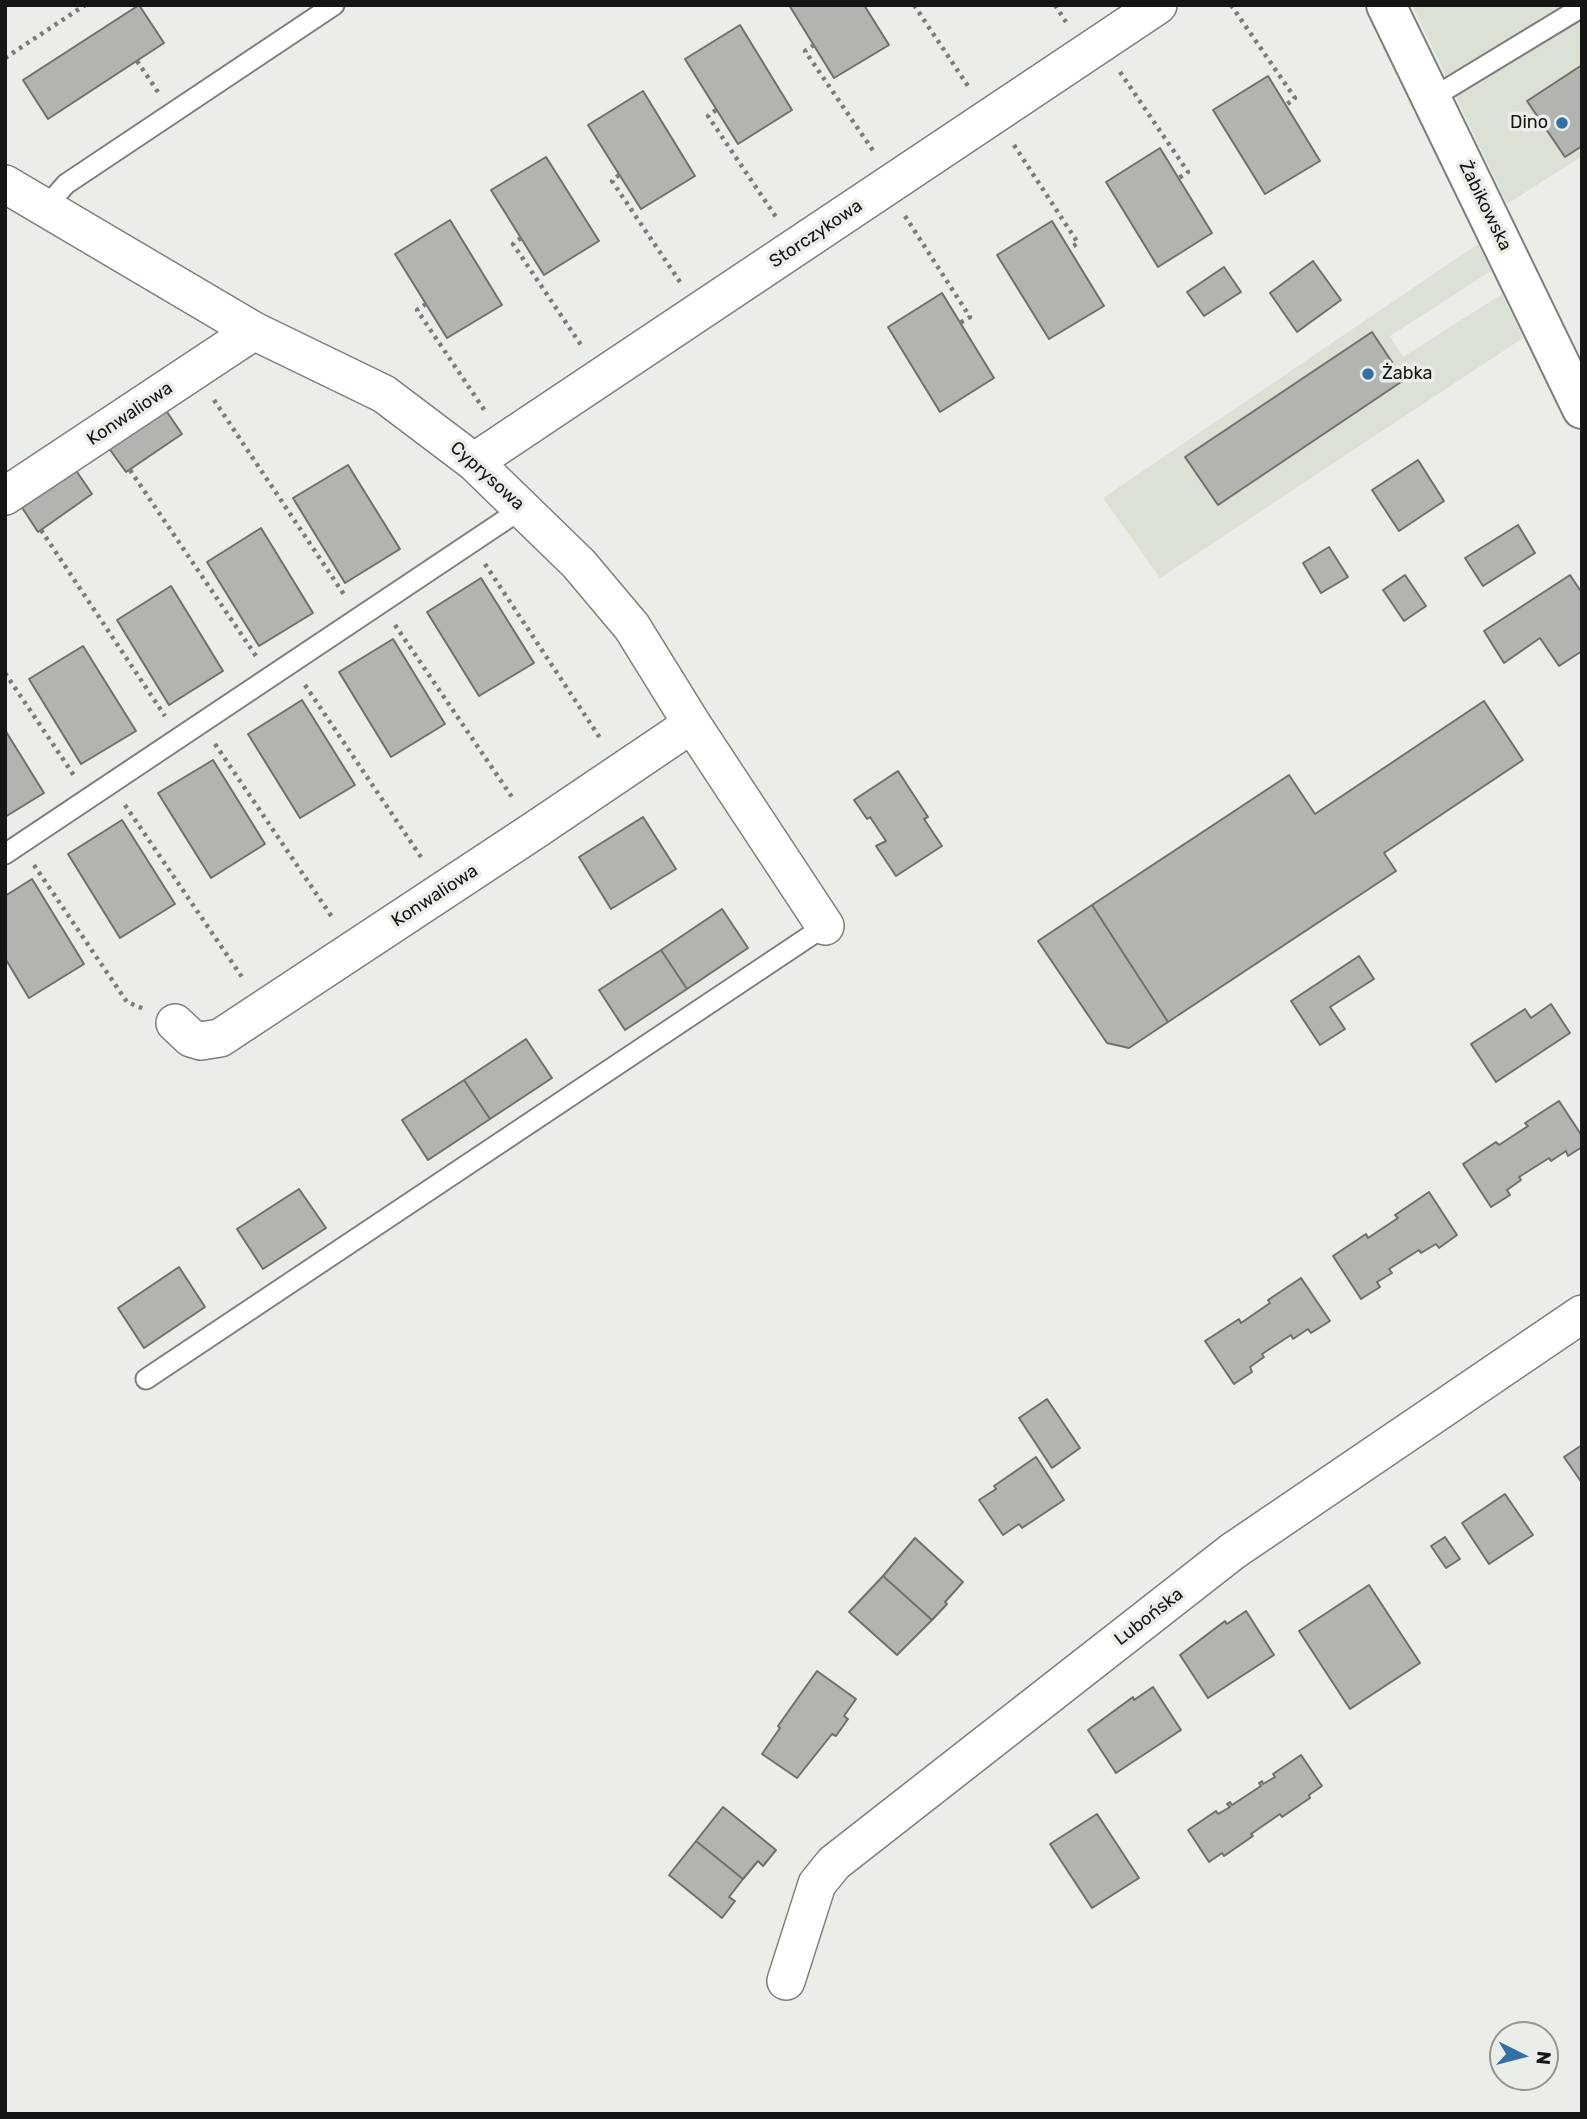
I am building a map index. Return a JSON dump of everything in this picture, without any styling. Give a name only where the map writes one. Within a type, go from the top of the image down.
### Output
[{"type":"street","name":"Storczykowa","points":[[474,462],[1158,5]]},
{"type":"street","name":"Żabikowska","points":[[1386,5],[1582,409]]},
{"type":"street","name":"Cyprysowa","points":[[5,184],[254,331],[384,394],[474,462],[579,564],[627,620],[825,926]]},
{"type":"street","name":"Konwaliowa","points":[[5,496],[254,331]]},
{"type":"street","name":"Konwaliowa","points":[[176,1023],[191,1038],[210,1041],[220,1038],[692,724]]},
{"type":"street","name":"Lubońska","points":[[786,1981],[817,1884],[834,1863],[1233,1551],[1582,1314]]},
{"type":"lane","points":[[45,208],[66,184],[334,5]]},
{"type":"lane","points":[[1432,98],[1582,6]]},
{"type":"lane","points":[[13,849],[523,508]]},
{"type":"lane","points":[[146,1379],[825,926]]},
{"type":"path","points":[[5,58],[85,5]]},
{"type":"path","points":[[914,5],[976,98]]},
{"type":"path","points":[[1055,5],[1073,32]]},
{"type":"path","points":[[1231,5],[1295,98],[1286,105]]},
{"type":"path","points":[[814,46],[805,51],[881,162]]},
{"type":"path","points":[[137,61],[173,113]]},
{"type":"path","points":[[1113,62],[1188,172],[1179,178]]},
{"type":"path","points":[[716,110],[708,116],[784,228]]},
{"type":"path","points":[[1013,143],[1078,243],[1069,249]]},
{"type":"path","points":[[619,175],[611,181],[680,282]]},
{"type":"path","points":[[904,215],[970,317],[960,323]]},
{"type":"path","points":[[522,238],[513,244],[590,359]]},
{"type":"path","points":[[426,304],[417,310],[487,413]]},
{"type":"path","points":[[195,371],[359,618]]},
{"type":"path","points":[[130,470],[270,677]]},
{"type":"path","points":[[41,530],[179,737]]},
{"type":"path","points":[[471,543],[623,771]]},
{"type":"path","points":[[380,604],[535,830]]},
{"type":"path","points":[[290,664],[443,891]]},
{"type":"path","points":[[5,673],[89,798]]},
{"type":"path","points":[[200,723],[354,950]]},
{"type":"path","points":[[111,784],[264,1010]]},
{"type":"path","points":[[13,849],[127,1002],[176,1023]]},
{"type":"shaded area","points":[[1412,5],[1582,5],[1582,156],[1507,204]]},
{"type":"shaded area","points":[[1478,244],[1491,271],[1390,336],[1403,357],[1502,294],[1523,338],[1160,578],[1103,498]]},
{"type":"building","points":[[139,5],[164,43],[48,119],[23,80]]},
{"type":"building","points":[[789,5],[864,5],[889,45],[834,78]]},
{"type":"building","points":[[740,25],[792,110],[738,144],[685,59]]},
{"type":"building","name":"Dino","points":[[1582,65],[1582,146],[1565,157],[1527,101]]},
{"type":"building","points":[[1268,76],[1320,161],[1265,194],[1213,110]]},
{"type":"building","points":[[643,91],[695,176],[641,209],[588,125]]},
{"type":"building","points":[[1160,148],[1212,233],[1158,267],[1106,182]]},
{"type":"building","points":[[546,157],[599,241],[544,275],[491,190]]},
{"type":"building","points":[[450,220],[502,305],[447,338],[395,254]]},
{"type":"building","points":[[1052,221],[1104,306],[1049,339],[997,255]]},
{"type":"building","points":[[1313,261],[1341,300],[1297,332],[1270,293]]},
{"type":"building","points":[[1224,267],[1241,292],[1204,316],[1187,292]]},
{"type":"building","points":[[942,293],[994,378],[940,412],[888,327]]},
{"type":"building","points":[[1372,332],[1404,380],[1218,505],[1185,457]]},
{"type":"building","points":[[165,409],[182,434],[126,472],[108,447]]},
{"type":"building","points":[[1418,460],[1444,501],[1399,531],[1372,490]]},
{"type":"building","points":[[348,465],[400,549],[345,583],[293,498]]},
{"type":"building","points":[[75,469],[92,494],[38,532],[21,506]]},
{"type":"building","points":[[1518,525],[1535,553],[1483,586],[1465,558]]},
{"type":"building","points":[[261,528],[313,613],[259,646],[207,562]]},
{"type":"building","points":[[1329,547],[1348,577],[1321,593],[1303,563]]},
{"type":"building","points":[[1405,575],[1426,606],[1404,621],[1383,590]]},
{"type":"building","points":[[1570,575],[1582,593],[1582,651],[1559,666],[1540,638],[1504,663],[1484,631]]},
{"type":"building","points":[[481,578],[534,663],[479,696],[427,612]]},
{"type":"building","points":[[171,586],[223,671],[169,705],[117,620]]},
{"type":"building","points":[[393,639],[445,724],[391,757],[339,672]]},
{"type":"building","points":[[83,646],[136,731],[81,764],[29,679]]},
{"type":"building","points":[[302,700],[355,785],[300,818],[248,734]]},
{"type":"building","points":[[1484,701],[1523,760],[1384,853],[1396,871],[1168,1022],[1092,905],[1289,775],[1315,814]]},
{"type":"building","points":[[5,730],[44,793],[5,817]]},
{"type":"building","points":[[213,760],[265,844],[211,878],[158,793]]},
{"type":"building","points":[[898,771],[928,817],[924,819],[942,846],[896,876],[876,846],[886,841],[870,817],[867,819],[854,800]]},
{"type":"building","points":[[643,817],[676,869],[611,909],[579,857]]},
{"type":"building","points":[[122,820],[175,904],[120,938],[68,854]]},
{"type":"building","points":[[32,879],[84,964],[29,998],[5,958],[5,896]]},
{"type":"building","points":[[1092,905],[1168,1022],[1129,1048],[1107,1043],[1038,941]]},
{"type":"building","points":[[722,909],[748,948],[687,989],[661,950]]},
{"type":"building","points":[[661,950],[687,989],[625,1030],[599,990]]},
{"type":"building","points":[[1359,956],[1374,979],[1330,1007],[1345,1029],[1320,1045],[1291,1001]]},
{"type":"building","points":[[1551,1004],[1570,1033],[1496,1082],[1471,1044],[1525,1009],[1531,1018]]},
{"type":"building","points":[[526,1039],[552,1078],[490,1119],[464,1080]]},
{"type":"building","points":[[464,1080],[490,1119],[428,1160],[402,1120]]},
{"type":"building","points":[[1559,1101],[1582,1136],[1582,1147],[1568,1156],[1566,1151],[1551,1161],[1549,1158],[1519,1177],[1521,1180],[1507,1190],[1510,1195],[1491,1207],[1463,1164],[1496,1142],[1499,1145],[1528,1126],[1525,1123]]},
{"type":"building","points":[[299,1189],[326,1228],[263,1269],[237,1229]]},
{"type":"building","points":[[1429,1192],[1457,1235],[1439,1248],[1436,1244],[1421,1253],[1419,1250],[1389,1269],[1392,1273],[1377,1282],[1380,1287],[1361,1299],[1333,1256],[1366,1234],[1368,1238],[1398,1218],[1395,1215]]},
{"type":"building","points":[[179,1267],[205,1307],[144,1348],[118,1308]]},
{"type":"building","points":[[1301,1278],[1330,1321],[1311,1333],[1308,1329],[1293,1339],[1291,1335],[1262,1354],[1264,1357],[1250,1367],[1252,1372],[1234,1384],[1205,1341],[1239,1319],[1241,1323],[1270,1303],[1268,1300]]},
{"type":"building","points":[[1047,1399],[1080,1448],[1052,1468],[1019,1418]]},
{"type":"building","points":[[1582,1445],[1582,1483],[1564,1457]]},
{"type":"building","points":[[1036,1457],[1064,1500],[1022,1528],[1019,1524],[1003,1535],[979,1500],[996,1489],[994,1486]]},
{"type":"building","points":[[1505,1494],[1533,1535],[1489,1564],[1462,1523]]},
{"type":"building","points":[[1445,1537],[1460,1559],[1446,1568],[1431,1546]]},
{"type":"building","points":[[915,1538],[963,1582],[932,1620],[883,1576]]},
{"type":"building","points":[[883,1576],[932,1620],[897,1655],[849,1612]]},
{"type":"building","points":[[1369,1585],[1420,1663],[1350,1709],[1299,1631]]},
{"type":"building","points":[[1246,1611],[1274,1655],[1208,1698],[1180,1655],[1225,1621],[1227,1624]]},
{"type":"building","points":[[817,1671],[856,1699],[844,1716],[848,1719],[836,1736],[832,1734],[797,1778],[762,1754],[780,1728],[778,1726]]},
{"type":"building","points":[[1153,1687],[1181,1730],[1116,1773],[1088,1730],[1133,1697],[1134,1700]]},
{"type":"building","points":[[1301,1755],[1322,1786],[1309,1795],[1310,1798],[1282,1817],[1280,1814],[1224,1856],[1222,1853],[1209,1862],[1188,1830],[1216,1811],[1218,1814],[1230,1807],[1227,1804],[1230,1802],[1232,1805],[1261,1786],[1259,1783],[1262,1781],[1263,1784],[1275,1777],[1273,1774]]},
{"type":"building","points":[[723,1807],[776,1850],[763,1866],[758,1861],[743,1879],[696,1841]]},
{"type":"building","points":[[1097,1814],[1139,1878],[1092,1908],[1050,1844]]},
{"type":"building","points":[[696,1841],[743,1879],[729,1897],[735,1901],[722,1918],[669,1875]]},
{"type":"place","name":"Dino","points":[[1562,123]]},
{"type":"place","name":"Żabka","points":[[1368,374]]}]
